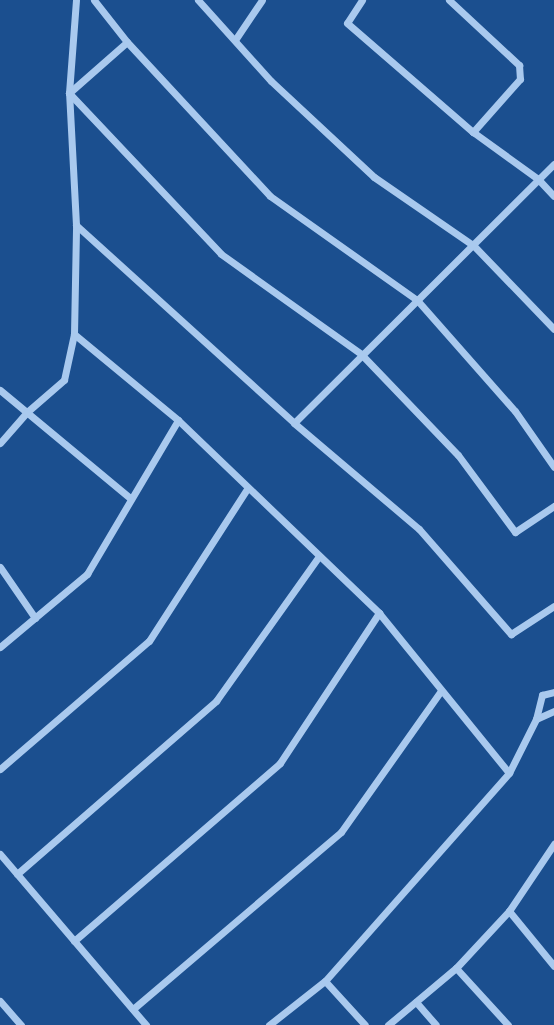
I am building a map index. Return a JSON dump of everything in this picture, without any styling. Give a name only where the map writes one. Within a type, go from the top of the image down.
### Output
[{"type":"street","points":[[0,443],[27,412],[64,380],[74,334],[76,225],[69,93],[76,0]]},
{"type":"street","points":[[94,0],[127,42],[270,196],[417,300],[515,411],[554,467]]},
{"type":"street","points":[[198,0],[271,80],[374,177],[474,246],[554,329]]},
{"type":"street","points":[[235,40],[262,0]]},
{"type":"street","points":[[362,0],[347,23],[473,132],[538,179],[554,196]]},
{"type":"street","points":[[449,0],[519,65],[520,78],[473,132]]},
{"type":"street","points":[[69,93],[127,42]]},
{"type":"street","points":[[69,93],[221,254],[361,354],[458,455],[515,532],[554,506]]},
{"type":"street","points":[[294,423],[361,354],[474,246],[554,164]]},
{"type":"street","points":[[76,225],[294,423],[419,529],[511,634],[554,606]]},
{"type":"street","points":[[74,334],[178,420],[248,489],[379,612],[508,773]]},
{"type":"street","points":[[0,390],[130,498]]},
{"type":"street","points":[[0,647],[87,574],[130,498],[178,420]]},
{"type":"street","points":[[0,769],[149,641],[248,489]]},
{"type":"street","points":[[17,874],[216,701],[319,556]]},
{"type":"street","points":[[0,567],[35,618]]},
{"type":"street","points":[[74,941],[280,763],[379,612]]},
{"type":"street","points":[[132,1009],[341,832],[441,691]]},
{"type":"street","points":[[269,1025],[325,981],[508,773],[536,719],[542,696],[554,692]]},
{"type":"street","points":[[536,719],[554,711]]},
{"type":"street","points":[[388,1025],[456,968],[509,911],[554,844]]},
{"type":"street","points":[[0,854],[146,1025]]},
{"type":"street","points":[[509,911],[554,966]]},
{"type":"street","points":[[456,968],[508,1025]]},
{"type":"street","points":[[325,981],[365,1025]]},
{"type":"street","points":[[0,1001],[21,1025]]},
{"type":"street","points":[[416,1002],[436,1025]]}]
